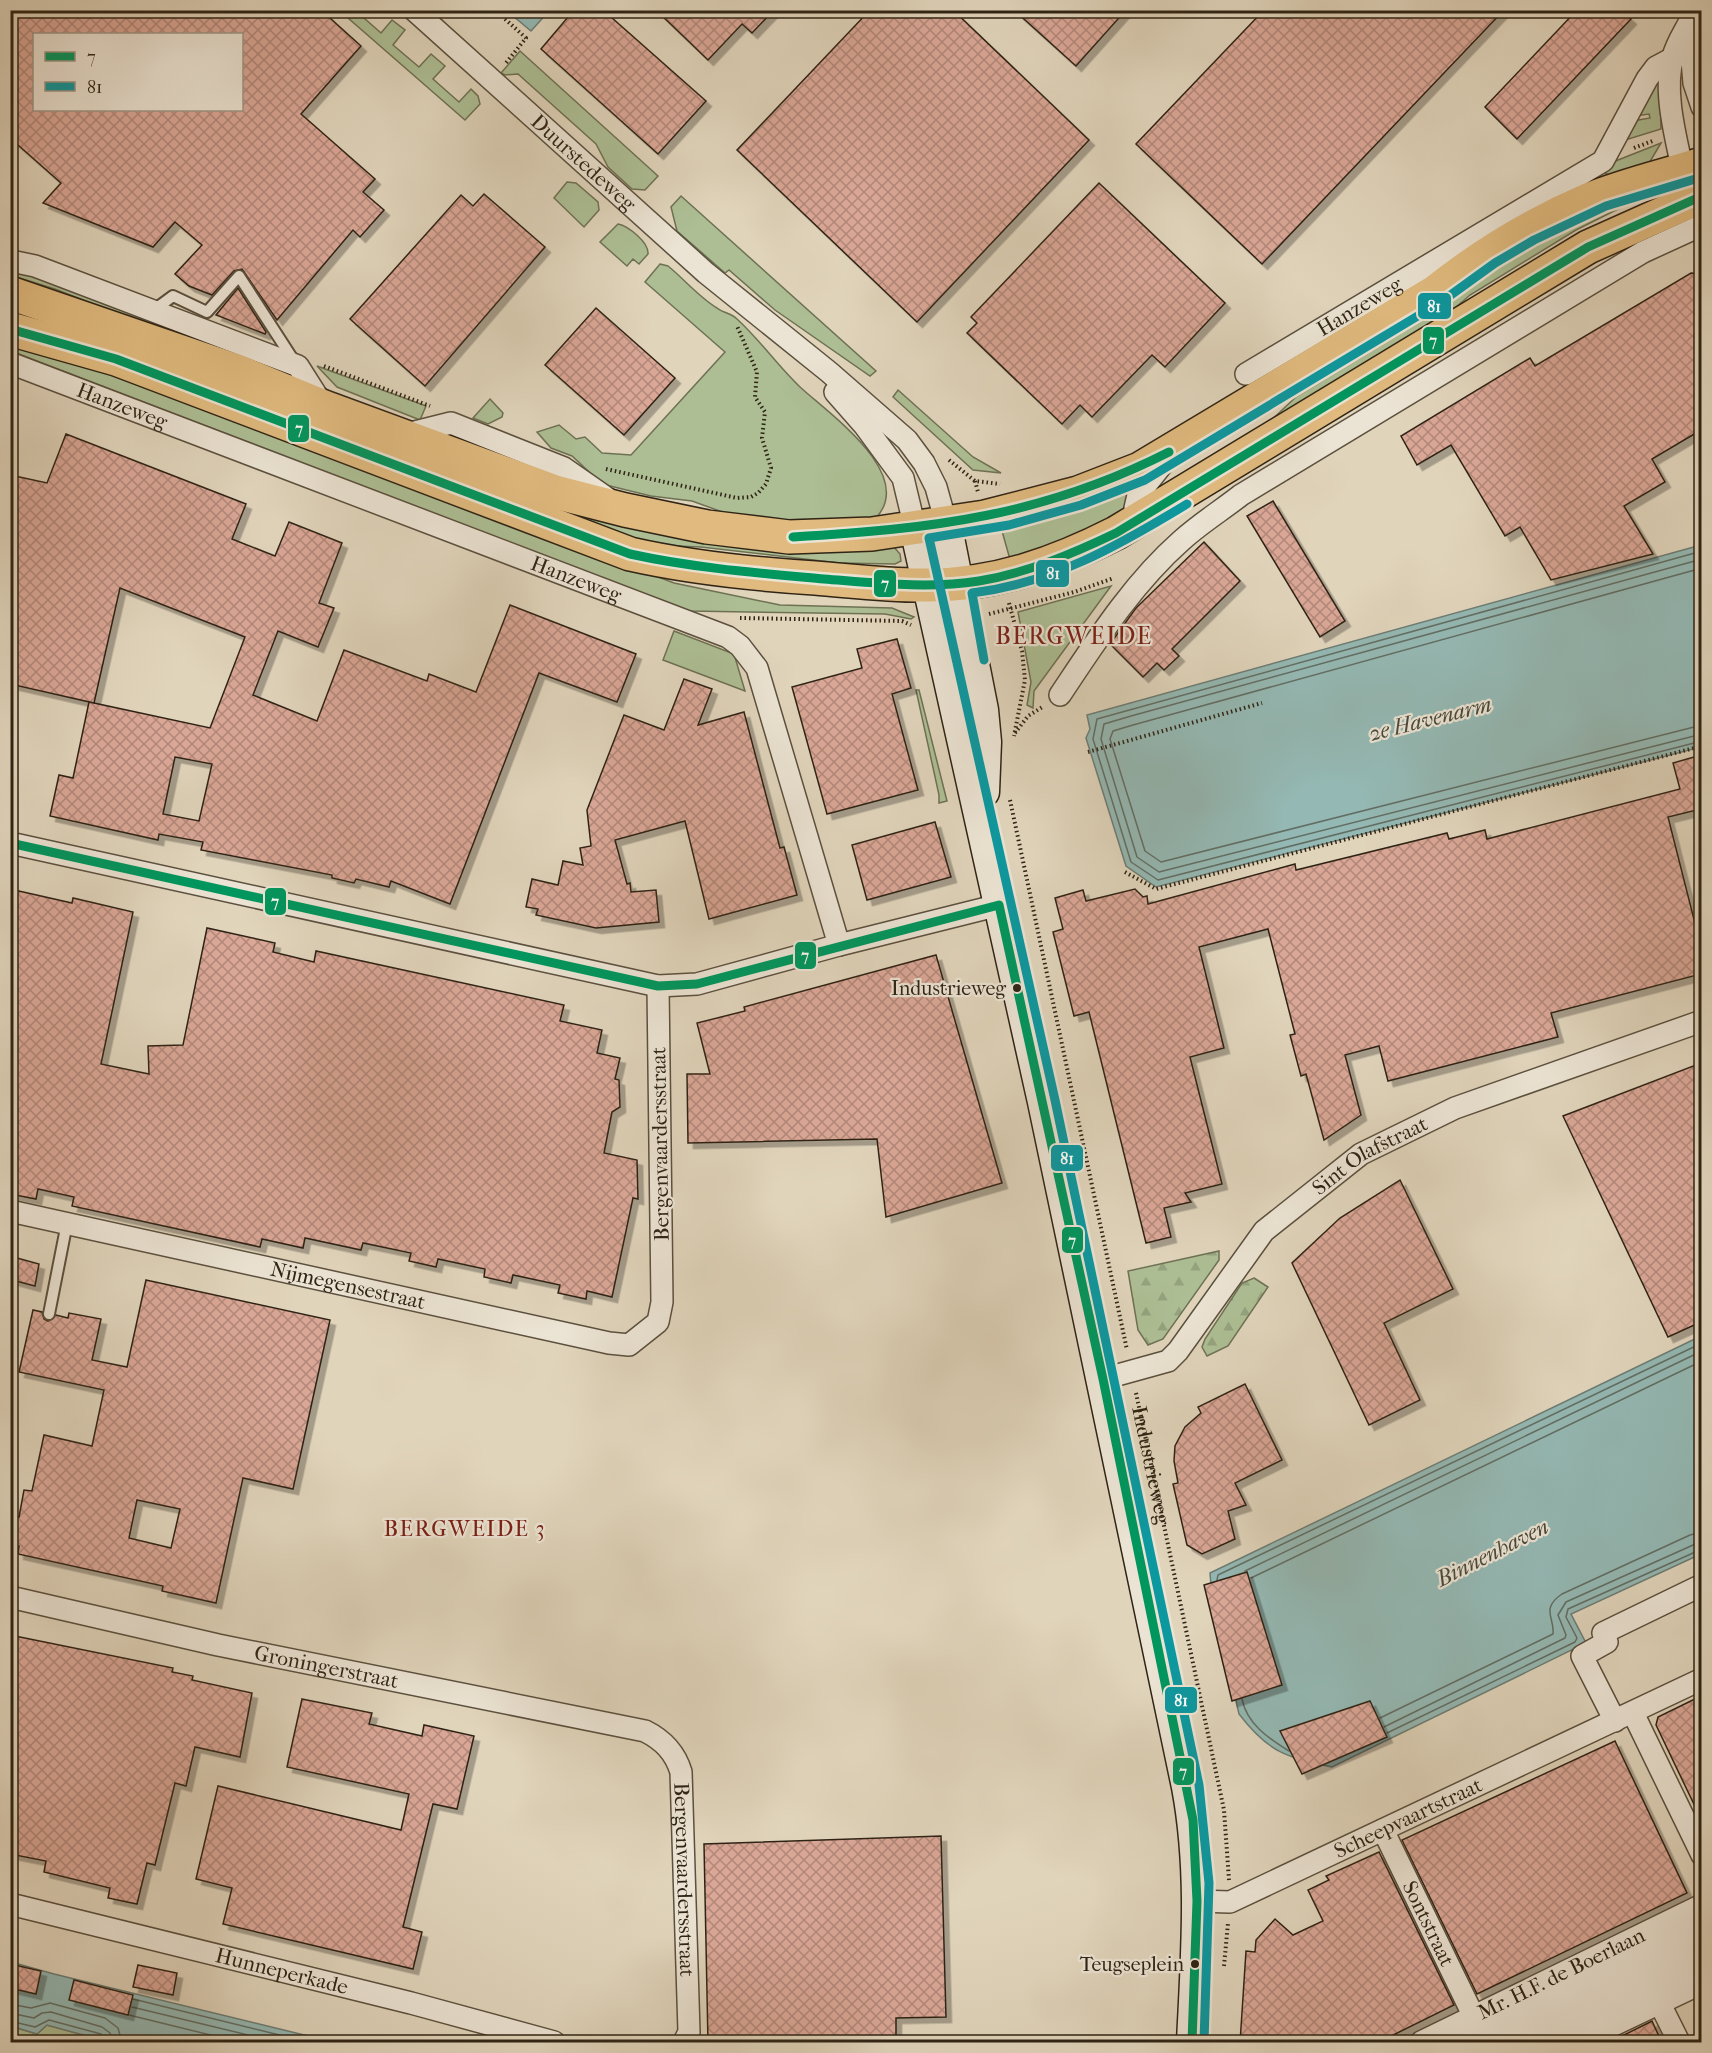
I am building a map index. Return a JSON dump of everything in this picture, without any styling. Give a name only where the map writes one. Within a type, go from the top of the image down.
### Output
[{"type":"main road","name":"Hanzeweg","points":[[10,293],[237,370],[324,407],[555,492],[625,510],[707,526],[789,537],[872,534],[1006,513],[1078,493],[1140,469],[1435,292],[1459,273],[1553,217],[1606,193],[1695,191]]},
{"type":"main road","name":"Hanzeweg","points":[[10,329],[126,362],[630,554],[688,567],[759,576],[943,584],[1030,570],[1081,550],[1140,519],[1588,247],[1695,191]]},
{"type":"street","name":"Duurstedeweg","points":[[414,10],[755,314],[854,412],[903,478],[930,525]]},
{"type":"street","points":[[1059,695],[1101,632],[1162,560],[1183,539],[1241,495],[1643,252],[1695,191],[1672,117],[1681,53],[1692,15]]},
{"type":"street","points":[[1681,53],[1701,107]]},
{"type":"street","name":"Hanzeweg","points":[[1246,374],[1603,161],[1647,79],[1656,67],[1681,53]]},
{"type":"street","points":[[10,265],[16,262],[35,266],[298,366],[324,407]]},
{"type":"street","name":"Duurstedeweg","points":[[755,314],[829,372],[907,440],[924,463],[936,488],[930,525]]},
{"type":"street","name":"Hanzeweg","points":[[10,363],[704,627]]},
{"type":"street","points":[[402,436],[451,423]]},
{"type":"street","name":"Hanzeweg","points":[[451,423],[564,468],[625,510]]},
{"type":"street","name":"Hanzeweg","points":[[1140,519],[1135,508],[1138,495],[1175,449]]},
{"type":"street","name":"Industrieweg","points":[[930,525],[950,623],[964,753],[983,822],[999,905],[1103,1379],[1193,1820],[1197,1900],[1192,2043]]},
{"type":"street","points":[[704,627],[728,637],[740,646],[757,668],[838,945]]},
{"type":"street","points":[[10,843],[658,986],[697,984],[838,945],[999,905]]},
{"type":"street","name":"Bergenvaardersstraat","points":[[658,986],[662,1302]]},
{"type":"street","name":"Sint Olafstraat","points":[[1103,1379],[1168,1361],[1178,1352],[1263,1231],[1361,1154],[1455,1108],[1701,1021]]},
{"type":"street","name":"Nijmegensestraat","points":[[10,1211],[609,1343],[629,1345],[645,1335],[658,1322],[662,1302]]},
{"type":"street","points":[[1701,1585],[1603,1633],[1607,1642],[1582,1656],[1624,1717],[1701,1855]]},
{"type":"street","name":"Groningerstraat","points":[[10,1597],[218,1645],[645,1731]]},
{"type":"street","name":"Scheepvaartstraat","points":[[1197,1900],[1230,1902],[1701,1679]]},
{"type":"street","name":"Bergenvaardersstraat","points":[[645,1731],[657,1737],[673,1752],[681,1772],[689,2032],[684,2043]]},
{"type":"street","name":"Sontstraat","points":[[1383,1830],[1473,2030]]},
{"type":"street","name":"Hunneperkade","points":[[10,1904],[411,2003],[554,2043]]},
{"type":"street","name":"Mr. H.F. de Boerlaan","points":[[1473,2030],[1701,1905]]},
{"type":"street","name":"Mr. H.F. de Boerlaan","points":[[1421,2043],[1473,2030],[1701,1932]]},
{"type":"street","points":[[1578,2043],[1655,1993],[1701,1958]]},
{"type":"street","points":[[1527,2043],[1655,1993],[1701,1983]]},
{"type":"street","points":[[1655,1993],[1679,2043]]},
{"type":"lane","points":[[154,310],[173,296],[207,312],[239,276],[298,366]]},
{"type":"lane","points":[[49,1314],[67,1223]]},
{"type":"path","points":[[492,80],[526,38],[495,10]]},
{"type":"path","points":[[564,468],[583,463],[737,498],[751,497],[758,493],[766,484],[771,468],[762,438],[765,412],[755,397],[757,372],[752,358],[731,319]]},
{"type":"path","points":[[298,366],[311,361],[434,408],[451,423]]},
{"type":"path","points":[[975,481],[1005,484]]},
{"type":"path","points":[[704,627],[723,620],[755,617],[902,621],[920,628],[1011,609],[1074,592],[1162,560]]},
{"type":"path","points":[[1011,609],[1022,651],[1025,680],[1013,745]]},
{"type":"path","points":[[1014,735],[1028,716],[1059,695]]},
{"type":"path","points":[[1088,752],[1262,703]]},
{"type":"path","points":[[1125,872],[1156,889],[1701,746]]},
{"type":"path","name":"Industrieweg","points":[[1009,797],[1224,1810],[1230,1902],[1224,1972]]},
{"type":"green space","points":[[340,11],[356,11],[381,33],[392,20],[405,30],[393,45],[419,67],[431,54],[445,66],[433,79],[459,102],[471,89],[478,96],[480,104],[465,120]]},
{"type":"green space","points":[[520,51],[658,176],[645,190],[632,189],[608,167],[596,144],[518,74],[501,73]]},
{"type":"green space","points":[[1660,79],[1661,129],[1622,141],[1633,121],[1650,118],[1649,114],[1635,116],[1649,87]]},
{"type":"green space","points":[[1661,143],[1648,165],[1614,178],[1601,171],[1613,162]]},
{"type":"green space","points":[[567,182],[576,183],[598,202],[599,210],[584,227],[554,198]]},
{"type":"green space","points":[[681,196],[876,371],[870,376],[775,310],[729,270],[725,273],[677,231],[671,207]]},
{"type":"green space","points":[[1638,199],[1576,230],[1470,295],[1426,333],[1265,426],[1297,396],[1425,319],[1464,284],[1569,220]]},
{"type":"green space","points":[[618,224],[632,231],[645,245],[648,254],[639,264],[633,259],[627,266],[600,242]]},
{"type":"green space","points":[[660,264],[668,266],[710,304],[737,319],[800,387],[864,446],[878,465],[885,483],[885,502],[875,519],[756,520],[728,514],[692,501],[651,496],[602,484],[572,456],[551,448],[537,432],[559,425],[576,439],[585,437],[602,453],[631,455],[725,352],[645,282]]},
{"type":"green space","points":[[16,273],[66,283],[273,364],[294,380],[294,383],[55,289],[13,276]]},
{"type":"green space","points":[[11,339],[124,373],[674,583],[780,605],[892,608],[914,617],[911,619],[885,614],[688,611],[11,351]]},
{"type":"green space","points":[[125,346],[514,489],[893,546],[900,554],[901,561],[895,564],[839,563],[701,547],[649,545]]},
{"type":"green space","points":[[317,366],[426,406],[420,420],[337,387]]},
{"type":"green space","points":[[898,390],[973,457],[1001,473],[973,470],[893,397]]},
{"type":"green space","points":[[490,399],[503,413],[502,417],[488,424],[473,418]]},
{"type":"green space","points":[[1128,491],[1130,495],[1120,518],[1011,563],[1002,531],[1057,517]]},
{"type":"green space","points":[[1111,586],[1034,691],[1033,708],[1027,705],[1031,682],[1018,612]]},
{"type":"green space","points":[[674,631],[734,654],[745,691],[663,660]]},
{"type":"green space","points":[[916,690],[919,690],[947,801],[939,803],[939,795]]},
{"type":"green space","points":[[1219,1251],[1219,1260],[1163,1339],[1148,1345],[1138,1330],[1128,1271]]},
{"type":"green space","points":[[1254,1278],[1268,1287],[1228,1346],[1207,1356],[1202,1347],[1205,1339],[1242,1283]]},
{"type":"green space","points":[[47,2025],[109,2042],[10,2042],[10,2026],[37,2034]]},
{"type":"water","points":[[507,11],[549,11],[531,31]]},
{"type":"water","name":"2e Havenarm","points":[[1701,545],[1701,747],[1156,887],[1126,866],[1086,738],[1090,729],[1087,715]]},
{"type":"water","name":"Binnenhaven","points":[[1701,1336],[1701,1554],[1571,1614],[1586,1643],[1332,1767],[1290,1756],[1269,1745],[1239,1714],[1212,1597],[1210,1573]]},
{"type":"water","points":[[11,1962],[333,2042],[109,2042],[47,2025],[37,2034],[11,2026]]},
{"type":"building","points":[[10,10],[321,10],[361,46],[301,114],[375,179],[363,192],[384,210],[360,237],[353,230],[277,320],[242,269],[234,271],[212,295],[189,286],[175,274],[202,245],[175,222],[153,247],[43,203],[61,183],[10,138]]},
{"type":"building","points":[[574,10],[603,10],[706,101],[658,154],[541,49]]},
{"type":"building","points":[[656,10],[774,10],[752,33],[742,24],[708,60]]},
{"type":"building","points":[[870,10],[953,10],[1089,140],[917,322],[737,150]]},
{"type":"building","points":[[1014,10],[1126,10],[1076,66]]},
{"type":"building","points":[[1264,10],[1504,10],[1262,264],[1136,144]]},
{"type":"building","points":[[1577,10],[1621,10],[1631,19],[1517,139],[1485,107]]},
{"type":"building","points":[[1099,183],[1225,303],[1165,367],[1152,355],[1092,417],[1080,405],[1062,424],[967,333],[977,323],[971,317]]},
{"type":"building","points":[[484,194],[545,247],[425,386],[350,319],[461,195],[473,206]]},
{"type":"building","points":[[1691,273],[1701,274],[1701,430],[1652,459],[1665,482],[1624,506],[1653,554],[1551,580],[1520,527],[1505,536],[1451,445],[1417,465],[1401,436],[1530,358],[1535,366]]},
{"type":"building","points":[[238,288],[266,332],[265,334],[216,315]]},
{"type":"building","points":[[596,308],[675,378],[624,435],[545,365]]},
{"type":"building","points":[[66,434],[246,504],[232,539],[275,556],[289,522],[342,543],[319,603],[334,608],[318,647],[278,631],[253,695],[317,721],[344,650],[427,681],[429,674],[476,692],[510,605],[636,654],[617,702],[539,673],[450,904],[391,881],[389,887],[356,879],[354,883],[332,878],[332,875],[201,850],[203,842],[159,834],[158,840],[50,816],[59,775],[73,778],[89,702],[210,728],[245,637],[120,588],[94,703],[10,684],[10,475],[47,483]],"holes":[[[175,757],[212,764],[199,821],[163,814]]]},
{"type":"building","points":[[1273,501],[1345,621],[1320,637],[1247,516]]},
{"type":"building","points":[[1204,542],[1240,581],[1172,649],[1179,656],[1164,670],[1157,663],[1143,677],[1110,644],[1136,608]]},
{"type":"building","points":[[897,639],[911,688],[892,694],[918,790],[827,814],[792,687],[862,668],[857,649]]},
{"type":"building","points":[[684,679],[712,689],[698,725],[744,712],[780,848],[784,847],[797,895],[709,919],[685,821],[615,840],[631,892],[656,890],[659,922],[596,928],[536,915],[538,909],[526,907],[532,879],[558,885],[563,861],[583,865],[580,848],[591,846],[587,810],[624,715],[664,730]]},
{"type":"building","points":[[1701,755],[1701,809],[1668,817],[1701,947],[1701,974],[1551,1013],[1558,1037],[1388,1081],[1379,1046],[1345,1055],[1361,1115],[1324,1140],[1306,1074],[1301,1076],[1290,1035],[1295,1034],[1268,929],[1199,947],[1224,1048],[1190,1057],[1222,1184],[1185,1193],[1191,1202],[1164,1208],[1171,1237],[1146,1243],[1089,1012],[1074,1016],[1053,932],[1063,929],[1055,898],[1083,890],[1086,901],[1135,889],[1143,897],[1147,896],[1148,904],[1295,864],[1296,870],[1447,833],[1449,839],[1485,830],[1487,839],[1680,789],[1673,763]]},
{"type":"building","points":[[935,822],[951,877],[867,900],[852,845]]},
{"type":"building","points":[[10,889],[72,903],[73,898],[133,912],[101,1064],[149,1074],[148,1046],[183,1045],[207,928],[275,943],[273,952],[314,962],[316,951],[564,1005],[560,1021],[602,1030],[597,1053],[620,1058],[615,1079],[619,1080],[620,1107],[612,1112],[604,1153],[637,1160],[638,1199],[633,1198],[612,1297],[587,1291],[586,1299],[558,1293],[560,1285],[513,1275],[511,1283],[484,1277],[485,1269],[438,1259],[436,1267],[409,1261],[411,1253],[363,1243],[361,1250],[305,1238],[303,1248],[262,1239],[260,1247],[72,1206],[74,1197],[38,1189],[36,1199],[10,1194]]},
{"type":"building","points":[[936,955],[1002,1183],[886,1217],[877,1139],[688,1143],[687,1074],[710,1074],[697,1023],[745,1011],[744,1007]]},
{"type":"building","points":[[1701,1063],[1701,1322],[1668,1337],[1563,1116]]},
{"type":"building","points":[[1400,1180],[1453,1289],[1384,1323],[1420,1400],[1369,1425],[1292,1263],[1340,1218]]},
{"type":"building","points":[[17,1258],[39,1264],[35,1286],[12,1280]]},
{"type":"building","points":[[146,1280],[330,1320],[293,1489],[243,1478],[216,1603],[162,1591],[163,1586],[18,1554],[19,1546],[10,1544],[10,1515],[19,1517],[24,1490],[32,1491],[44,1435],[92,1446],[104,1390],[19,1372],[33,1310],[42,1312],[44,1319],[48,1321],[56,1315],[68,1318],[69,1313],[101,1319],[92,1360],[127,1367]],"holes":[[[137,1500],[180,1509],[171,1548],[129,1538]]]},
{"type":"building","points":[[1245,1384],[1282,1460],[1235,1483],[1246,1505],[1228,1511],[1235,1539],[1202,1554],[1187,1545],[1173,1484],[1178,1483],[1174,1461],[1175,1446],[1185,1427],[1201,1413],[1198,1407]]},
{"type":"building","points":[[1247,1572],[1282,1685],[1232,1701],[1204,1585]]},
{"type":"building","points":[[10,1635],[173,1668],[172,1672],[193,1676],[192,1680],[252,1693],[240,1757],[195,1747],[186,1786],[175,1783],[155,1865],[147,1863],[137,1904],[108,1898],[110,1888],[44,1872],[46,1861],[10,1854]]},
{"type":"building","points":[[1701,1696],[1701,1819],[1656,1725],[1658,1717]]},
{"type":"building","points":[[302,1699],[372,1713],[369,1724],[422,1736],[424,1725],[474,1736],[457,1809],[433,1804],[403,1927],[422,1932],[413,1969],[223,1924],[232,1888],[196,1879],[218,1786],[401,1830],[409,1794],[287,1767]]},
{"type":"building","points":[[1370,1701],[1387,1737],[1302,1774],[1280,1731]]},
{"type":"building","points":[[1615,1741],[1687,1893],[1477,1994],[1402,1840]]},
{"type":"building","points":[[941,1836],[946,2017],[896,2018],[896,2043],[708,2043],[704,1844]]},
{"type":"building","points":[[1379,1852],[1454,2005],[1377,2043],[1240,2043],[1246,1951],[1255,1952],[1256,1940],[1275,1919],[1293,1935],[1323,1921],[1308,1890],[1329,1880],[1326,1876]]},
{"type":"building","points":[[10,1964],[41,1971],[36,1994],[10,1988]]},
{"type":"building","points":[[138,1965],[177,1973],[173,1995],[133,1987]]},
{"type":"building","points":[[74,1980],[133,1995],[128,2015],[69,2000]]},
{"type":"building","points":[[1652,2021],[1662,2043],[1608,2043]]},
{"type":"transit line","name":"81","points":[[1204,2042],[1209,1883],[1199,1785],[1055,1100],[929,538],[1009,525],[1081,505],[1145,480],[1441,302],[1495,263],[1534,240],[1606,206],[1702,177]]},
{"type":"transit line","name":"7","points":[[10,329],[116,359],[630,554],[751,572],[824,579],[941,585],[997,578],[1032,568],[1116,533],[1588,247],[1702,196]]},
{"type":"transit line","name":"7","points":[[793,537],[893,529],[986,516],[1077,491],[1122,474],[1169,452]]},
{"type":"transit line","name":"81","points":[[984,660],[972,593],[1002,588],[1057,572],[1110,548],[1187,504]]},
{"type":"transit line","name":"7","points":[[10,843],[658,986],[697,984],[999,905],[1103,1379],[1193,1820],[1197,1901],[1192,2042]]},
{"type":"place","name":"Industrieweg","points":[[1017,988]]},
{"type":"place","name":"Teugseplein","points":[[1195,1964]]},
{"type":"district","name":"BERGWEIDE","points":[[1074,636]]},
{"type":"district","name":"BERGWEIDE 3","points":[[465,1528]]}]
